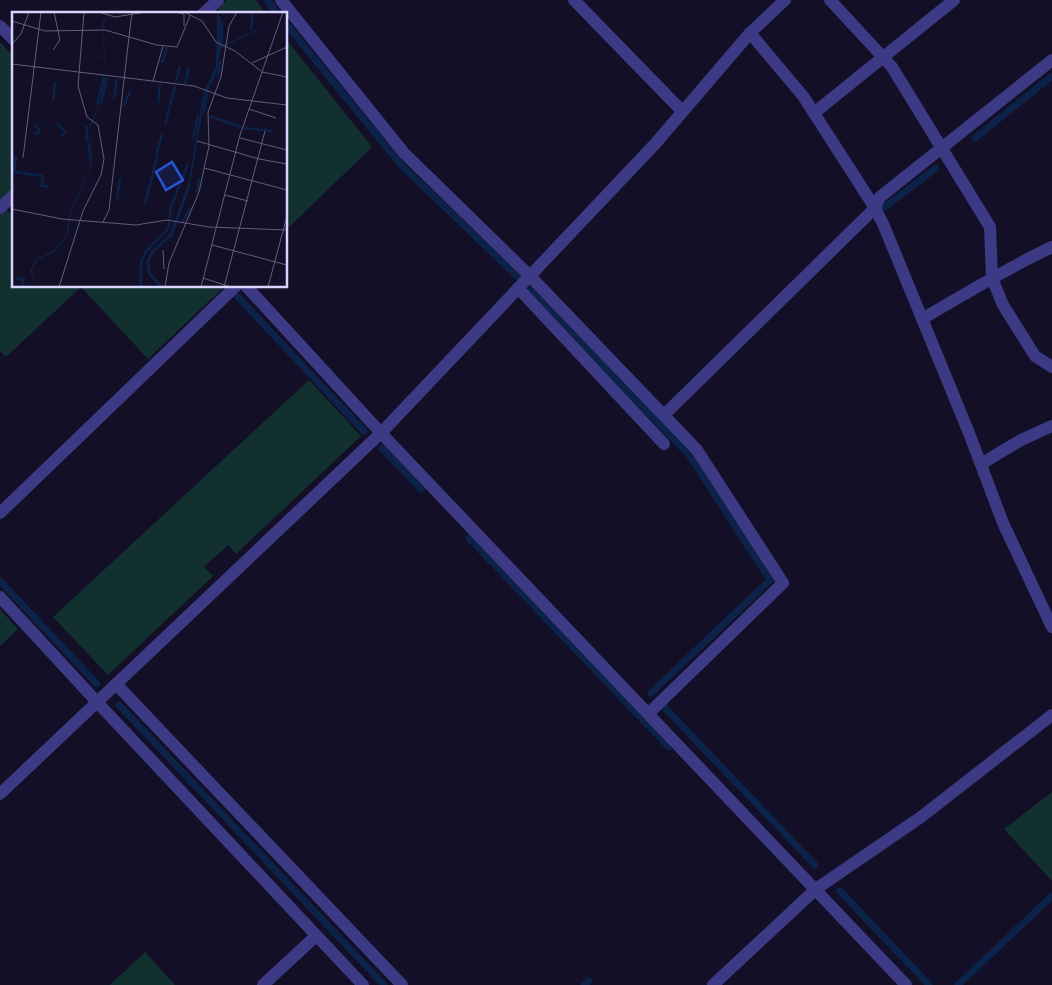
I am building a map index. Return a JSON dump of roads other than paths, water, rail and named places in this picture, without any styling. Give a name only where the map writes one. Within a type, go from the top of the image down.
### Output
[{"type":"street","points":[[205,12],[218,0]]},
{"type":"street","points":[[281,0],[404,154],[530,276],[697,450],[783,583],[649,713]]},
{"type":"street","points":[[574,0],[682,111]]},
{"type":"street","points":[[0,794],[381,433],[655,144],[750,33],[785,0]]},
{"type":"street","points":[[830,0],[892,67],[990,227],[992,278],[1003,305],[1036,356],[1052,367]]},
{"type":"street","points":[[814,113],[954,0]]},
{"type":"street","points":[[0,26],[12,38]]},
{"type":"street","points":[[750,33],[803,96],[875,208],[981,464],[1003,523],[1052,626]]},
{"type":"street","points":[[664,415],[875,208],[880,197],[1052,60]]},
{"type":"street","points":[[0,208],[12,197]]},
{"type":"street","points":[[922,319],[1022,261],[1052,247]]},
{"type":"street","points":[[0,513],[234,288]]},
{"type":"street","points":[[248,288],[381,433],[906,985]]},
{"type":"street","points":[[518,288],[664,444]]},
{"type":"street","points":[[981,464],[1021,440],[1052,426]]},
{"type":"street","points":[[0,597],[363,985]]},
{"type":"street","points":[[116,684],[402,985]]},
{"type":"street","points":[[713,985],[816,889],[922,817],[1052,715]]},
{"type":"street","points":[[263,985],[316,936]]},
{"type":"waterway","points":[[267,0],[276,12]]},
{"type":"waterway","points":[[288,26],[402,166],[518,277]]},
{"type":"waterway","points":[[975,138],[1052,76]]},
{"type":"waterway","points":[[885,207],[936,168]]},
{"type":"waterway","points":[[531,290],[690,456],[770,580],[651,693]]},
{"type":"waterway","points":[[238,297],[364,431]]},
{"type":"waterway","points":[[382,448],[421,489]]},
{"type":"waterway","points":[[469,538],[669,747]]},
{"type":"waterway","points":[[0,581],[97,684]]},
{"type":"waterway","points":[[119,705],[384,985]]},
{"type":"waterway","points":[[665,708],[815,865]]},
{"type":"waterway","points":[[840,891],[929,985]]},
{"type":"waterway","points":[[958,985],[1052,896]]},
{"type":"waterway","points":[[584,985],[589,981]]}]
